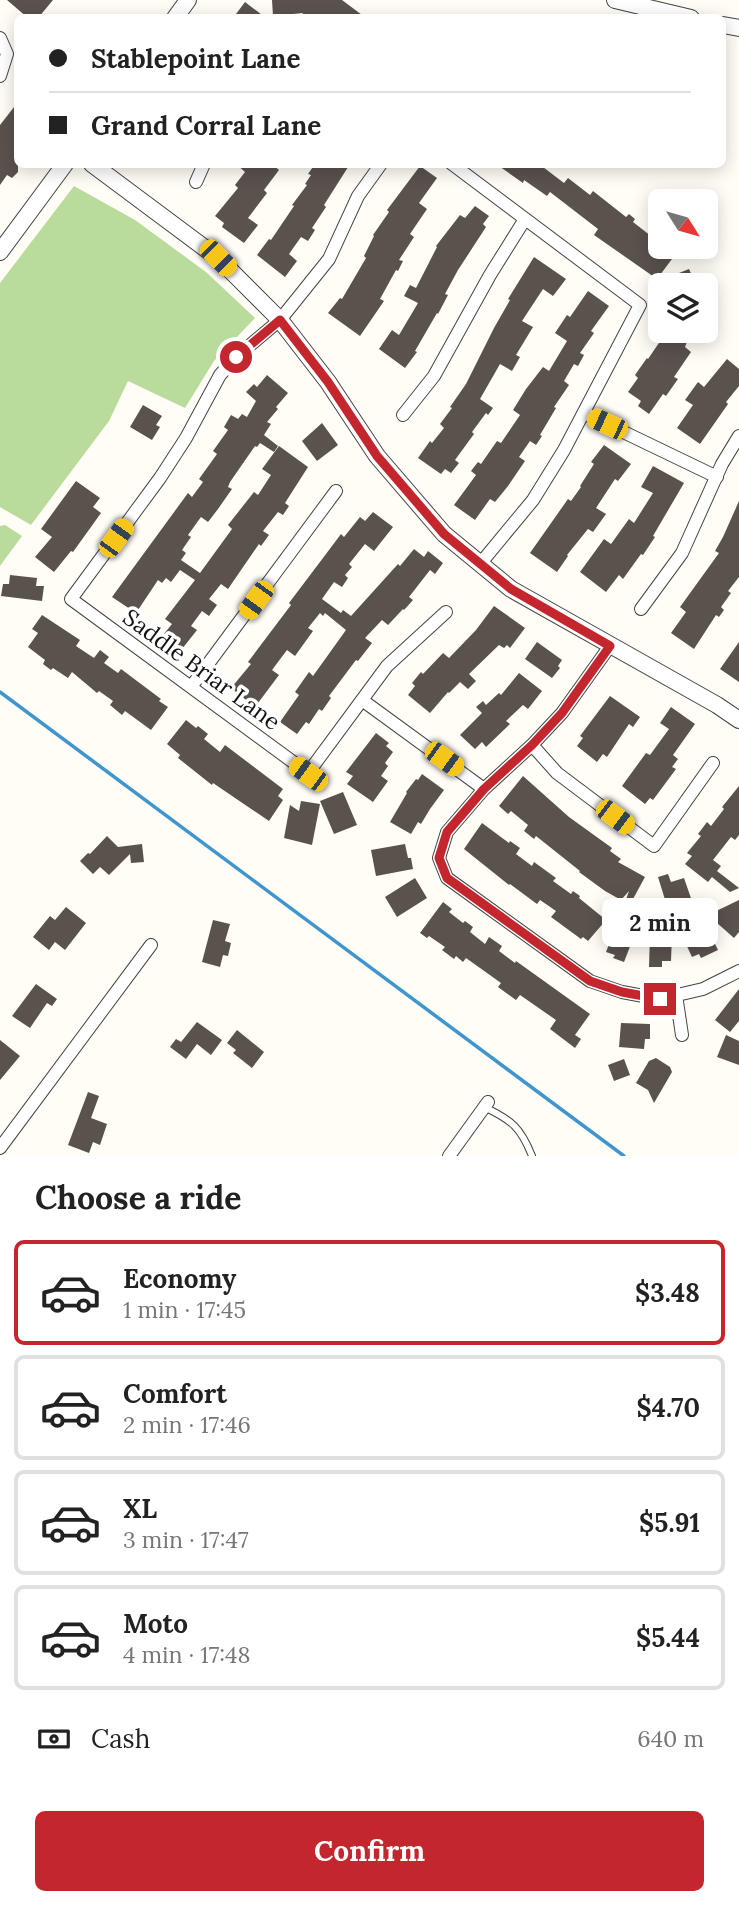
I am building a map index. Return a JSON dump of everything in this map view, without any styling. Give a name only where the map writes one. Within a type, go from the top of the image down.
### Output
[{"type":"street","points":[[615,0],[674,14]]},
{"type":"street","points":[[0,38],[7,54],[0,76]]},
{"type":"street","points":[[0,252],[62,168]]},
{"type":"street","points":[[97,168],[218,258],[280,320],[328,382],[377,456],[444,534],[511,589],[739,720]]},
{"type":"street","points":[[196,182],[202,168]]},
{"type":"street","points":[[280,320],[329,259],[358,196],[378,168]]},
{"type":"street","points":[[457,168],[640,305],[564,450],[533,500],[480,564]]},
{"type":"street","points":[[403,415],[434,376],[490,275],[525,219]]},
{"type":"street","name":"Saddle Briar Lane","points":[[280,320],[236,357],[220,375],[186,438],[160,478],[71,599],[308,774],[362,700]]},
{"type":"street","points":[[584,413],[717,477]]},
{"type":"street","points":[[641,609],[682,553],[739,436]]},
{"type":"street","points":[[191,687],[336,491]]},
{"type":"street","points":[[446,612],[387,666],[362,700],[484,789]]},
{"type":"street","points":[[610,646],[562,713],[484,789],[447,832],[439,858],[447,878],[590,981],[622,992],[660,999],[704,989],[739,971]]},
{"type":"street","points":[[532,745],[557,773],[654,846],[713,763]]},
{"type":"street","points":[[0,1148],[152,946]]},
{"type":"street","points":[[676,995],[682,1035]]},
{"type":"street","points":[[449,1156],[486,1105]]},
{"type":"lane","points":[[486,1105],[515,1125],[523,1134],[532,1156]]},
{"type":"green space","points":[[74,186],[135,220],[206,272],[255,318],[214,361],[185,408],[128,381],[109,421],[31,525],[0,507],[0,283]]},
{"type":"green space","points":[[5,525],[22,536],[0,566],[0,526]]},
{"type":"building","points":[[7,0],[53,0],[41,14],[23,14]]},
{"type":"building","points":[[272,0],[342,0],[361,14],[303,13],[273,14]]},
{"type":"building","points":[[245,2],[261,14],[236,14]]},
{"type":"building","points":[[14,107],[14,168],[18,168],[18,172],[12,178],[7,175],[0,185],[0,125]]},
{"type":"building","points":[[240,168],[279,170],[264,190],[267,193],[248,218],[258,225],[244,243],[222,227],[224,223],[215,216],[238,188],[235,185],[245,172]]},
{"type":"building","points":[[312,168],[347,168],[324,205],[326,207],[312,228],[315,230],[308,241],[301,237],[289,254],[297,261],[285,277],[257,255],[269,239],[271,240],[294,206],[292,205],[307,185],[305,184],[311,175],[308,174]]},
{"type":"building","points":[[418,168],[437,178],[419,203],[427,209],[410,234],[414,237],[399,260],[403,261],[398,271],[396,270],[380,299],[384,301],[360,336],[328,313],[340,298],[342,299],[366,258],[364,256],[373,235],[389,212],[387,210]]},
{"type":"building","points":[[502,168],[544,168],[564,183],[568,178],[590,195],[593,191],[626,217],[629,214],[635,219],[633,222],[648,234],[648,259],[672,259],[662,273],[648,273],[594,235],[598,229],[550,192],[547,196],[524,180],[523,183]]},
{"type":"building","points":[[475,206],[489,216],[483,224],[486,227],[458,270],[438,314],[405,368],[379,349],[392,330],[399,335],[418,303],[404,296],[410,285],[416,288],[436,246],[460,215],[465,218]]},
{"type":"building","points":[[534,257],[566,279],[553,296],[543,289],[522,321],[533,327],[516,355],[520,357],[512,371],[500,364],[480,399],[493,408],[472,432],[474,434],[455,460],[459,463],[451,473],[445,469],[441,474],[418,458],[444,428],[440,424],[466,384],[510,300],[508,299]]},
{"type":"building","points":[[588,291],[609,306],[591,331],[594,333],[580,353],[584,355],[578,366],[574,364],[564,381],[569,385],[554,407],[556,408],[540,435],[542,436],[536,445],[530,441],[519,457],[525,461],[508,486],[495,502],[490,499],[475,520],[454,505],[476,475],[471,471],[478,462],[481,464],[497,441],[501,443],[520,415],[513,410],[526,389],[543,367],[549,371],[567,341],[555,333]]},
{"type":"building","points":[[659,343],[686,343],[685,347],[691,352],[674,377],[678,379],[649,414],[638,406],[641,401],[628,392],[638,378],[635,375]]},
{"type":"building","points":[[727,359],[739,369],[739,386],[700,444],[677,428],[693,405],[685,400],[698,382],[704,387]]},
{"type":"building","points":[[267,375],[288,393],[267,422],[271,424],[264,435],[278,446],[274,452],[260,443],[255,446],[230,482],[228,487],[232,489],[218,509],[208,522],[201,517],[188,535],[191,537],[182,550],[186,553],[181,560],[200,573],[232,529],[228,525],[254,492],[258,495],[271,475],[262,469],[279,446],[308,467],[285,503],[289,506],[283,515],[278,512],[263,531],[269,535],[261,546],[259,544],[228,589],[221,584],[209,599],[217,605],[209,616],[202,611],[191,626],[197,630],[182,649],[163,635],[172,624],[165,619],[195,580],[180,570],[171,582],[166,578],[162,583],[158,580],[136,613],[112,597],[188,493],[192,497],[203,482],[199,479],[217,454],[213,451],[228,430],[224,427],[231,415],[238,419],[242,414],[247,417],[256,401],[246,392],[254,384],[257,387]]},
{"type":"building","points":[[143,405],[162,416],[156,425],[160,427],[152,440],[130,427]]},
{"type":"building","points":[[322,423],[338,445],[317,461],[302,441]]},
{"type":"building","points":[[604,445],[631,464],[618,481],[615,479],[596,508],[606,514],[593,532],[588,529],[557,572],[530,553],[568,499],[571,501],[581,487],[594,464],[591,462]]},
{"type":"building","points":[[653,466],[684,483],[643,555],[641,554],[623,579],[619,575],[606,592],[580,572],[604,539],[611,544],[629,519],[634,523],[653,493],[641,487]]},
{"type":"building","points":[[76,481],[100,498],[93,507],[101,513],[73,552],[71,551],[54,572],[35,557],[52,537],[41,529]]},
{"type":"building","points":[[739,501],[739,577],[728,591],[731,593],[721,607],[724,610],[719,617],[716,615],[694,649],[671,633],[686,612],[680,607],[719,553],[715,551]]},
{"type":"building","points":[[373,512],[393,527],[374,551],[365,544],[349,564],[352,567],[345,575],[348,578],[342,587],[334,582],[322,599],[341,613],[343,610],[351,616],[414,549],[424,557],[428,551],[443,563],[435,574],[430,570],[409,597],[413,600],[404,610],[388,625],[382,620],[365,638],[372,643],[329,696],[331,698],[322,711],[319,709],[309,724],[306,722],[297,734],[280,722],[299,695],[295,692],[309,672],[313,676],[346,630],[325,613],[323,616],[320,613],[308,628],[313,631],[295,656],[287,650],[272,670],[279,675],[255,707],[231,688],[251,664],[248,662],[341,534],[344,537],[360,517],[365,521]]},
{"type":"building","points":[[10,575],[37,578],[36,586],[44,586],[42,601],[1,596],[3,584],[9,584]]},
{"type":"building","points":[[494,606],[525,628],[510,648],[507,645],[504,648],[499,645],[469,674],[476,681],[468,689],[460,682],[430,713],[408,695],[415,686],[412,683],[443,653],[449,658]]},
{"type":"building","points":[[42,615],[80,640],[76,646],[94,658],[100,650],[109,657],[104,663],[118,673],[121,669],[161,699],[159,701],[168,707],[151,730],[125,711],[122,715],[110,705],[113,701],[99,691],[97,693],[72,672],[68,678],[43,664],[45,660],[28,647],[38,633],[32,629]]},
{"type":"building","points":[[537,642],[562,660],[558,666],[560,668],[552,678],[525,659]]},
{"type":"building","points":[[739,642],[739,682],[720,669]]},
{"type":"building","points":[[519,673],[542,691],[528,709],[523,705],[506,721],[510,724],[486,747],[482,742],[475,749],[460,735],[482,713],[476,707],[483,701],[486,705],[499,693],[501,695]]},
{"type":"building","points":[[610,696],[640,717],[633,727],[629,724],[607,757],[603,754],[597,762],[577,746],[583,738],[580,736]]},
{"type":"building","points":[[671,707],[695,724],[673,755],[678,759],[672,767],[676,769],[653,800],[650,798],[645,804],[622,786],[646,753],[650,755],[669,729],[660,723]]},
{"type":"building","points":[[186,720],[208,734],[204,739],[220,752],[225,745],[283,789],[278,796],[283,800],[269,821],[213,783],[212,785],[178,758],[180,755],[167,744]]},
{"type":"building","points":[[376,733],[389,743],[386,746],[393,752],[385,763],[388,766],[381,776],[388,781],[373,802],[347,784],[353,776],[346,772]]},
{"type":"building","points":[[422,774],[444,790],[411,834],[390,822],[406,792]]},
{"type":"building","points":[[523,776],[569,817],[612,848],[610,851],[621,859],[618,862],[645,877],[627,910],[623,908],[629,891],[621,900],[605,891],[536,836],[534,839],[524,831],[528,825],[511,811],[508,814],[499,806]]},
{"type":"building","points":[[739,786],[739,835],[735,840],[731,837],[713,860],[721,866],[717,871],[739,888],[730,892],[712,877],[708,882],[685,864],[692,856],[687,853],[701,836],[698,834],[707,822],[711,826]]},
{"type":"building","points":[[343,792],[357,825],[334,834],[320,801]]},
{"type":"building","points":[[301,801],[320,804],[312,845],[284,838],[290,805],[299,811]]},
{"type":"building","points":[[482,823],[520,848],[516,854],[532,866],[534,862],[556,878],[553,881],[571,894],[573,891],[580,896],[579,898],[606,920],[588,941],[583,937],[581,939],[551,917],[556,911],[540,900],[537,904],[464,849]]},
{"type":"building","points":[[107,836],[118,847],[142,844],[144,862],[131,863],[130,854],[109,875],[100,867],[93,874],[80,861]]},
{"type":"building","points":[[405,844],[413,869],[376,876],[371,850]]},
{"type":"building","points":[[668,874],[671,882],[684,878],[693,904],[684,908],[682,903],[673,906],[671,919],[658,877]]},
{"type":"building","points":[[415,878],[427,898],[397,917],[385,897]]},
{"type":"building","points":[[739,900],[739,932],[734,938],[708,915]]},
{"type":"building","points":[[443,902],[452,909],[449,912],[473,927],[470,932],[485,944],[489,937],[502,946],[499,951],[590,1014],[575,1035],[581,1039],[575,1048],[550,1029],[556,1020],[520,995],[516,1000],[498,987],[501,983],[466,958],[463,962],[456,956],[454,959],[442,950],[445,947],[420,933]]},
{"type":"building","points":[[66,907],[86,923],[65,950],[55,942],[49,950],[33,937],[50,916],[55,920]]},
{"type":"building","points":[[213,920],[230,924],[225,941],[231,943],[228,956],[223,955],[220,967],[202,962]]},
{"type":"building","points":[[698,920],[700,926],[704,921],[718,950],[701,958],[699,954],[692,957],[679,929]]},
{"type":"building","points":[[617,923],[636,931],[624,962],[606,952]]},
{"type":"building","points":[[650,934],[672,935],[671,961],[662,961],[662,967],[649,967]]},
{"type":"building","points":[[36,984],[57,999],[52,1006],[47,1003],[30,1028],[12,1016]]},
{"type":"building","points":[[739,989],[739,1021],[730,1032],[715,1020]]},
{"type":"building","points":[[197,1022],[222,1040],[211,1055],[197,1044],[186,1059],[170,1047],[176,1039],[181,1042]]},
{"type":"building","points":[[621,1023],[650,1024],[650,1039],[645,1039],[644,1049],[619,1047]]},
{"type":"building","points":[[237,1030],[264,1052],[252,1068],[233,1053],[236,1050],[227,1043]]},
{"type":"building","points":[[726,1035],[739,1041],[739,1065],[717,1057]]},
{"type":"building","points":[[0,1040],[20,1056],[0,1080]]},
{"type":"building","points":[[656,1058],[670,1067],[672,1072],[654,1103],[648,1090],[636,1083],[649,1061]]},
{"type":"building","points":[[624,1059],[630,1075],[614,1081],[608,1065]]},
{"type":"building","points":[[88,1092],[99,1096],[91,1118],[107,1124],[100,1145],[93,1142],[89,1153],[68,1145]]},
{"type":"waterway","points":[[0,692],[624,1156]]},
{"type":"route","points":[[236,357],[280,320],[328,382],[377,456],[444,534],[511,589],[610,646],[562,713],[484,789],[447,832],[439,858],[447,878],[590,981],[622,992],[660,999]]}]
